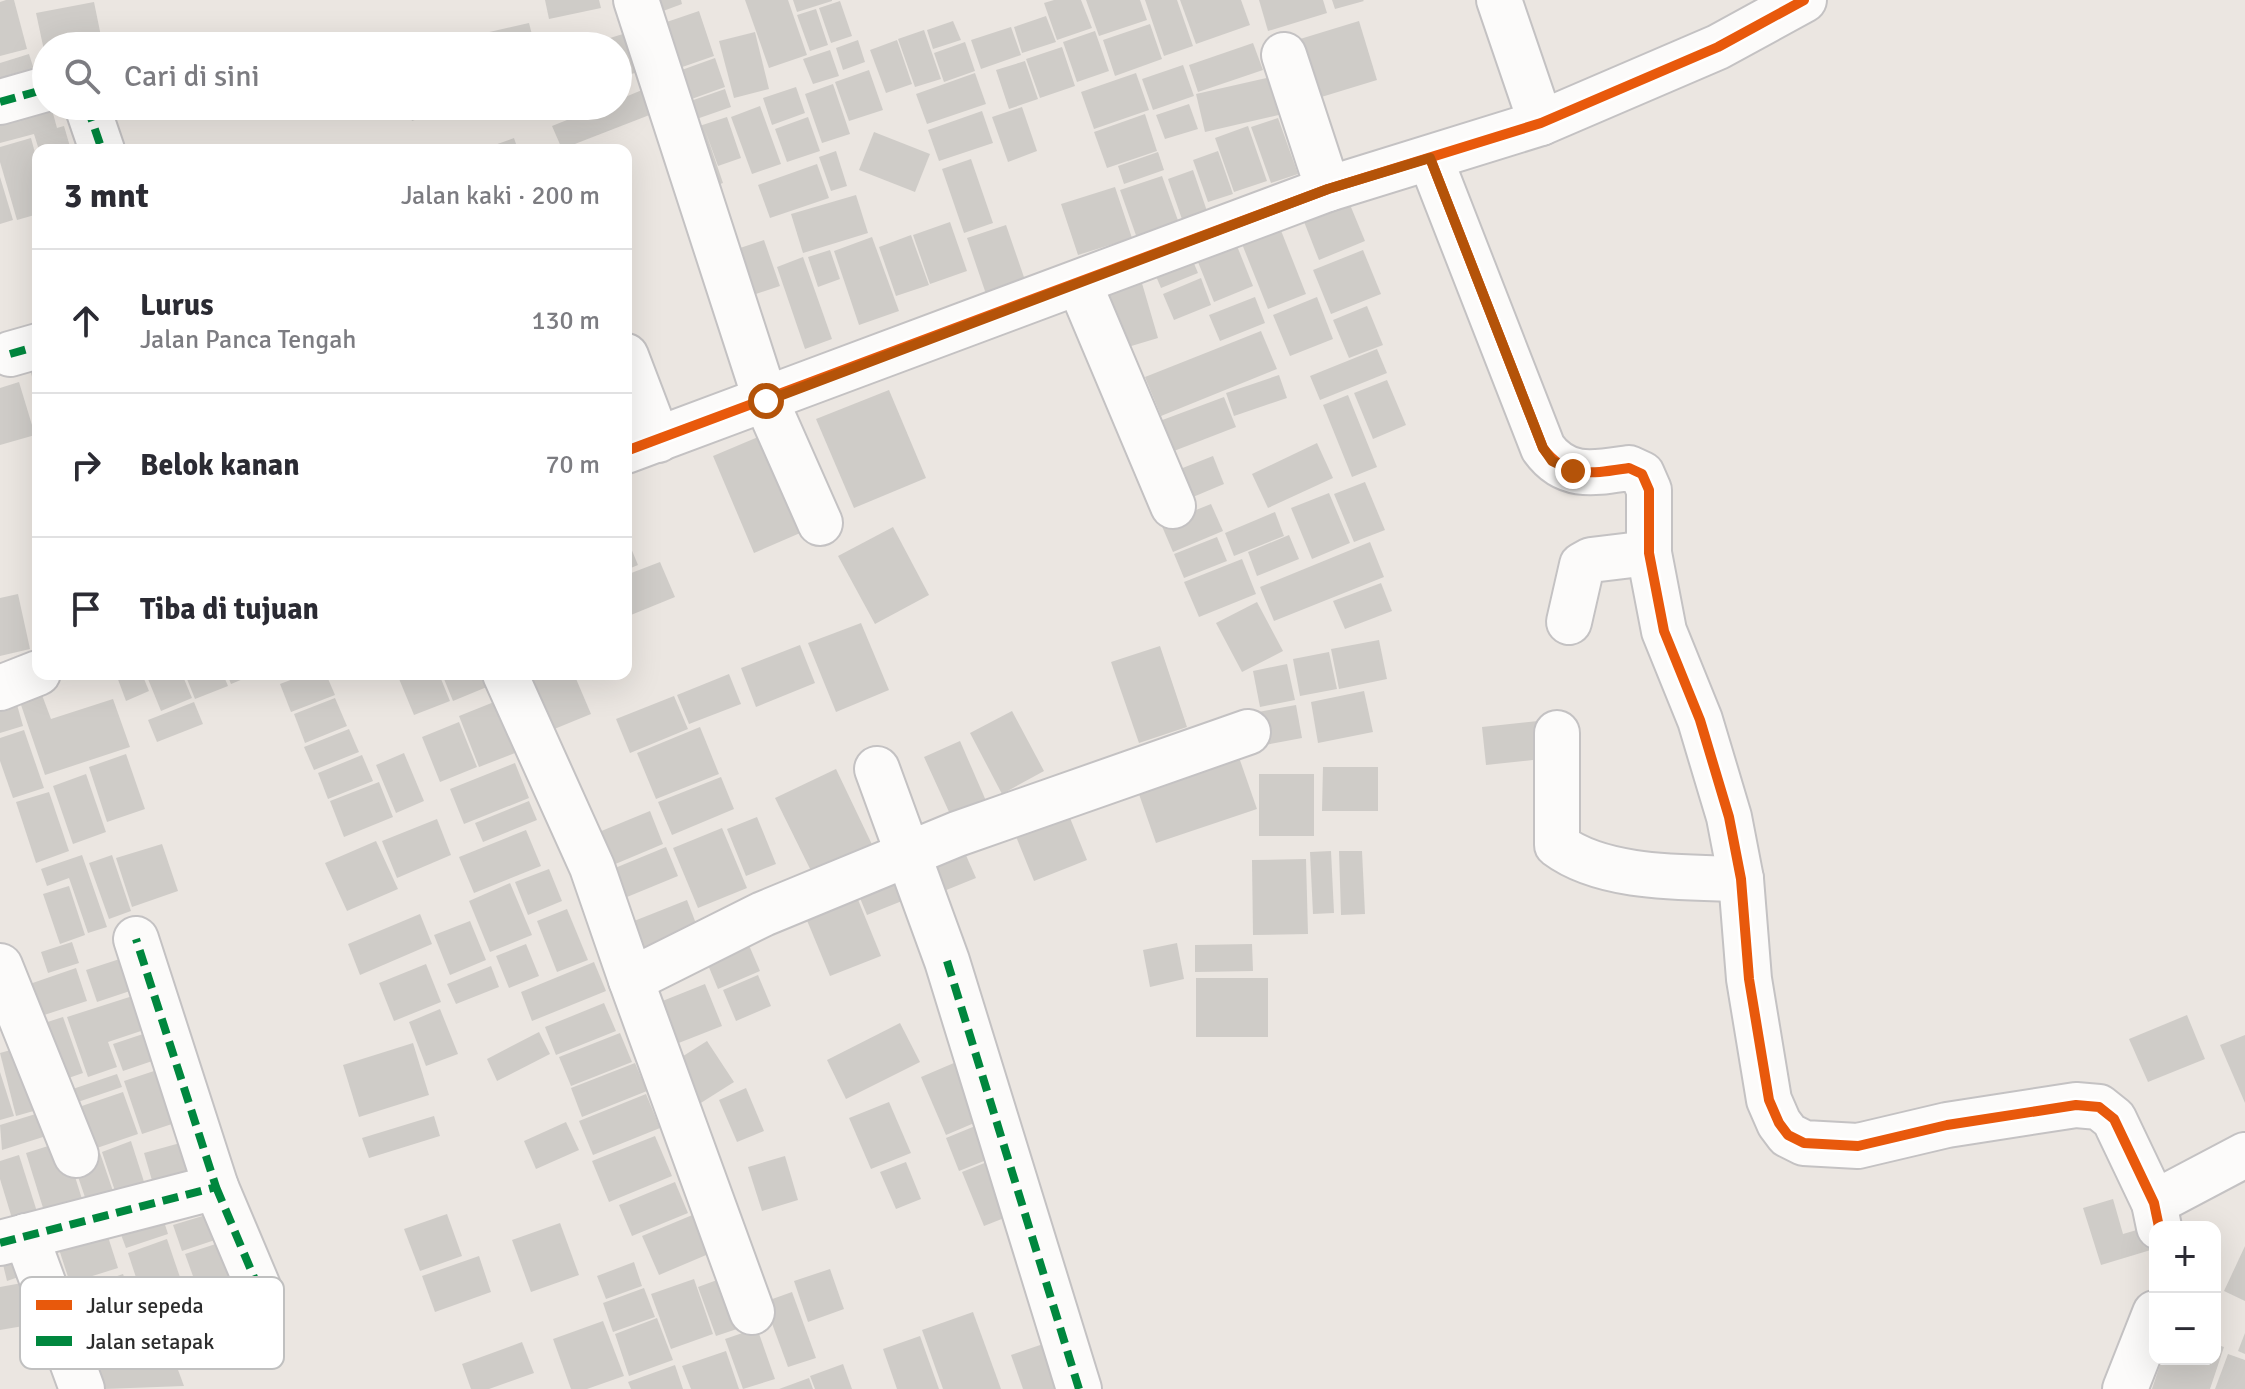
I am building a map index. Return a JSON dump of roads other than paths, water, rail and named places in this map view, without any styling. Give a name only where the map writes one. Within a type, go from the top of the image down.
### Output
[{"type":"street","points":[[636,0],[766,401],[820,523]]},
{"type":"street","points":[[1499,0],[1541,123]]},
{"type":"street","points":[[632,390],[642,446],[1328,189],[1541,123],[1718,47],[1804,0]]},
{"type":"street","points":[[1284,55],[1328,189]]},
{"type":"street","points":[[0,102],[32,93]]},
{"type":"street","points":[[92,120],[100,144]]},
{"type":"street","points":[[1430,158],[1543,448],[1562,468],[1586,475],[1629,468],[1642,474],[1649,490],[1649,553],[1664,631],[1700,720],[1729,817],[1741,879],[1749,979],[1769,1100],[1788,1135],[1804,1143],[1858,1146],[1947,1125],[2087,1105],[2099,1107],[2114,1119],[2157,1215],[2245,1155]]},
{"type":"street","points":[[1079,283],[1173,506]]},
{"type":"street","points":[[1569,622],[1582,565],[1591,560],[1649,553]]},
{"type":"street","points":[[0,688],[32,675]]},
{"type":"street","points":[[508,680],[577,829],[752,1312]]},
{"type":"street","points":[[631,980],[763,914],[957,834],[1248,732]]},
{"type":"street","points":[[1557,733],[1557,845],[1571,854],[1629,873],[1741,879]]},
{"type":"street","points":[[877,769],[952,976],[1079,1389]]},
{"type":"street","points":[[136,939],[216,1187],[254,1277]]},
{"type":"street","points":[[0,966],[76,1155]]},
{"type":"street","points":[[30,1277],[13,1239],[216,1187]]},
{"type":"street","points":[[2125,1389],[2149,1328]]},
{"type":"street","points":[[73,1369],[82,1389]]}]
